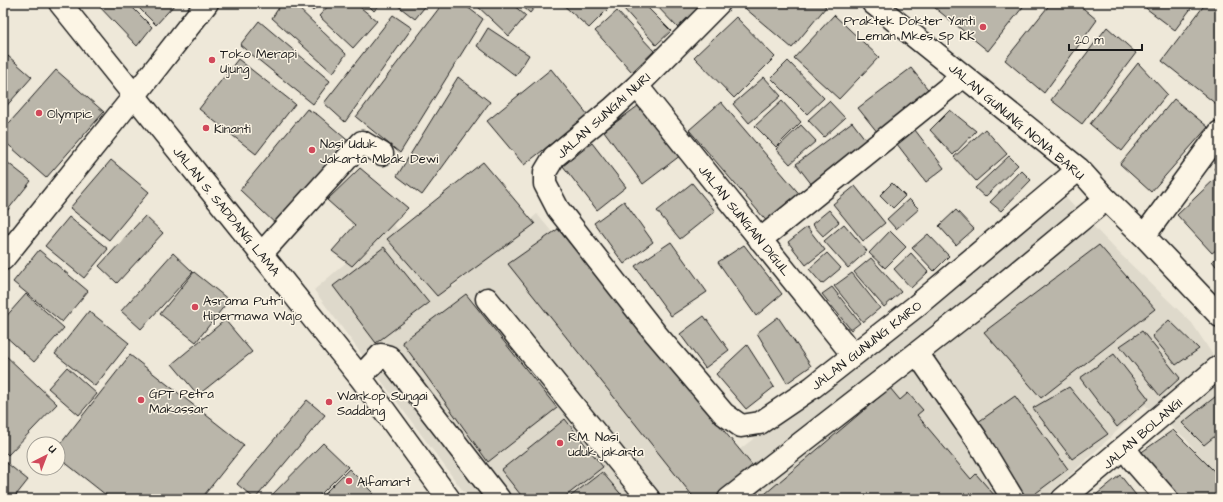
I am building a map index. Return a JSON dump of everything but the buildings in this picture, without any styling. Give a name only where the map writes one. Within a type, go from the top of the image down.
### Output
[{"type":"street","name":"JALAN S. SADDANG LAMA","points":[[60,3],[360,377],[449,499]]},
{"type":"street","points":[[3,259],[135,96],[207,3]]},
{"type":"street","name":"JALAN SUNGAI NURI","points":[[656,334],[558,209],[544,184],[545,172],[554,157],[612,109],[637,86],[719,3]]},
{"type":"street","name":"JALAN GUNUNG NONA BARU","points":[[888,7],[963,76],[1079,169],[1106,199],[1144,236],[1220,316]]},
{"type":"street","points":[[760,240],[963,76]]},
{"type":"street","name":"JALAN SUNGAIN DIGUL","points":[[637,86],[853,355]]},
{"type":"street","points":[[1144,236],[1220,132]]},
{"type":"street","points":[[262,253],[362,142],[382,154]]},
{"type":"street","name":"JALAN GUNUNG KAIRO","points":[[656,334],[724,414],[741,426],[760,423],[813,387],[915,307],[1079,169]]},
{"type":"street","points":[[729,499],[977,306],[1106,199]]},
{"type":"street","points":[[487,299],[649,499]]},
{"type":"street","points":[[917,353],[976,438],[1013,499]]},
{"type":"street","points":[[360,377],[381,355],[389,357],[499,499]]},
{"type":"street","name":"JALAN BOLANGI","points":[[1063,499],[1220,366]]},
{"type":"street","points":[[1124,446],[1133,460],[1167,499]]},
{"type":"shaded area","points":[[1066,198],[1118,252],[1192,323],[1220,366],[1220,483],[1186,439],[1145,405],[1044,499],[469,499],[314,290],[392,223],[453,287],[537,214],[735,453]]},
{"type":"place","name":"Praktek Dokter Yanti Leman Mkes Sp KK","points":[[983,27]]},
{"type":"place","name":"Toko Merapi Ujung","points":[[212,60]]},
{"type":"place","name":"Olympic","points":[[39,113]]},
{"type":"place","name":"Kinanti","points":[[206,128]]},
{"type":"place","name":"Nasi Uduk Jakarta Mbak Dewi","points":[[312,150]]},
{"type":"place","name":"Asrama Putri Hipermawa Wajo","points":[[195,307]]},
{"type":"place","name":"GPT Petra Makassar","points":[[141,400]]},
{"type":"place","name":"Warkop Sungai Saddang","points":[[329,402]]},
{"type":"place","name":"RM. Nasi uduk jakarta","points":[[560,443]]},
{"type":"place","name":"Alfamart","points":[[349,481]]}]
